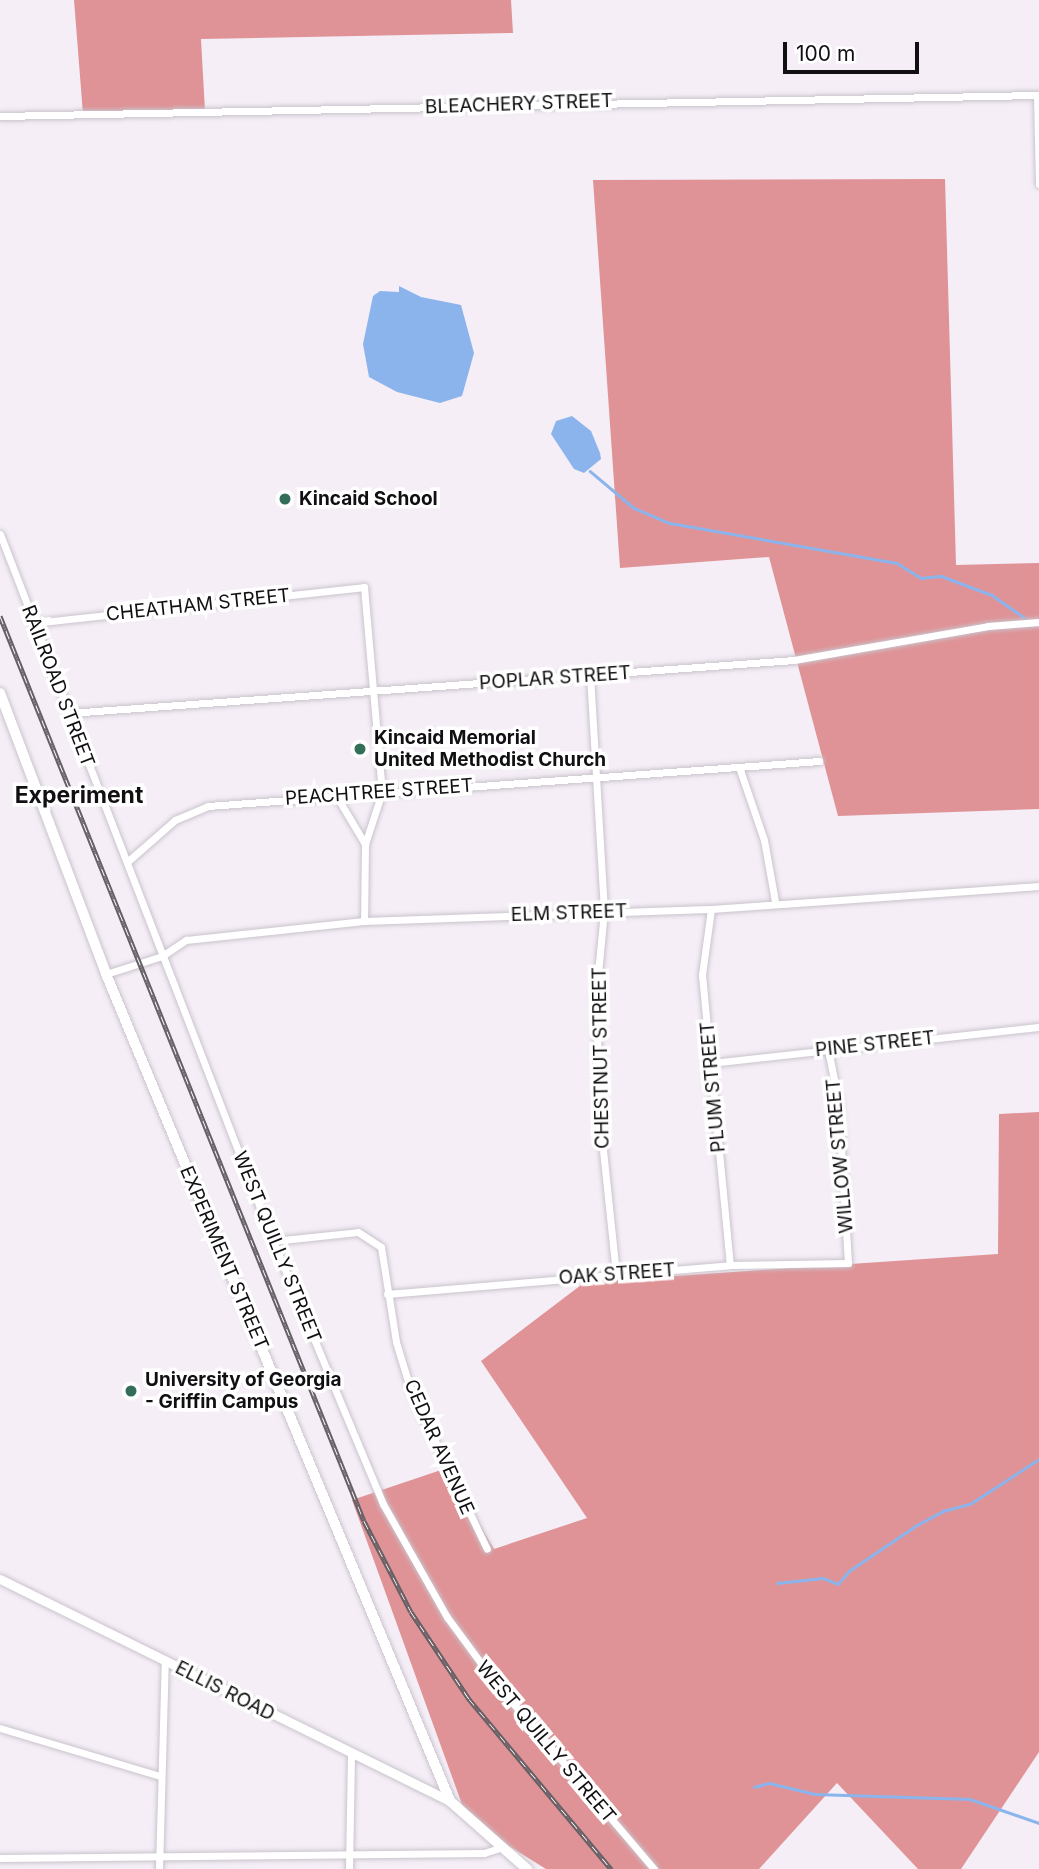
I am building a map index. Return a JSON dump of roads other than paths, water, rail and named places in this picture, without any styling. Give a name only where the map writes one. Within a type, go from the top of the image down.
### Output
[{"type":"main road","name":"EXPERIMENT STREET","points":[[0,693],[106,974],[450,1801],[527,1869]]},
{"type":"street","name":"BLEACHERY STREET","points":[[0,116],[1038,96]]},
{"type":"street","points":[[1038,96],[1039,184]]},
{"type":"street","name":"RAILROAD STREET","points":[[0,534],[163,955]]},
{"type":"street","name":"CHEATHAM STREET","points":[[33,623],[364,587],[377,691]]},
{"type":"street","name":"POPLAR STREET","points":[[69,713],[794,660],[988,626],[1039,622]]},
{"type":"street","name":"CHESTNUT STREET","points":[[590,675],[604,911],[596,995],[598,1112],[616,1273]]},
{"type":"street","points":[[364,921],[365,844],[382,792],[377,691]]},
{"type":"street","name":"PEACHTREE STREET","points":[[127,862],[191,810],[382,792],[819,761]]},
{"type":"street","points":[[739,767],[764,840],[775,901]]},
{"type":"street","points":[[337,797],[365,844]]},
{"type":"street","name":"ELM STREET","points":[[106,974],[163,955],[186,940],[364,921],[711,909],[775,901],[1039,886]]},
{"type":"street","name":"PLUM STREET","points":[[711,909],[702,975],[730,1265]]},
{"type":"street","name":"WEST QUILLY STREET","points":[[163,955],[350,1433],[419,1571],[494,1681],[653,1869]]},
{"type":"street","name":"PINE STREET","points":[[711,1063],[1039,1027]]},
{"type":"street","name":"WILLOW STREET","points":[[828,1049],[838,1100],[848,1263]]},
{"type":"street","name":"CEDAR AVENUE","points":[[273,1241],[358,1232],[374,1238],[381,1247],[387,1294],[411,1391],[487,1549]]},
{"type":"street","name":"OAK STREET","points":[[387,1294],[730,1265],[848,1263]]},
{"type":"street","name":"ELLIS ROAD","points":[[0,1579],[351,1755],[450,1801]]},
{"type":"street","points":[[159,1869],[164,1660]]},
{"type":"street","points":[[0,1728],[160,1776]]},
{"type":"street","points":[[349,1869],[351,1755]]},
{"type":"street","points":[[0,1858],[484,1853],[503,1847]]},
{"type":"water","points":[[399,286],[421,297],[461,305],[474,353],[462,396],[440,403],[397,392],[369,377],[363,344],[373,296],[380,291],[399,292]]},
{"type":"water","points":[[572,416],[591,431],[600,453],[601,459],[584,473],[574,469],[551,434],[556,421]]},
{"type":"waterway","points":[[590,471],[634,508],[670,523],[897,563],[921,578],[941,576],[992,595],[1024,617]]},
{"type":"waterway","points":[[777,1583],[823,1578],[838,1584],[849,1571],[917,1525],[943,1511],[970,1504],[1039,1459]]},
{"type":"waterway","points":[[754,1787],[769,1783],[815,1794],[970,1799],[1039,1823]]},
{"type":"railway","points":[[0,616],[364,1521],[411,1612],[469,1699],[611,1869]]},
{"type":"place","name":"Kincaid School","points":[[285,499]]},
{"type":"place","name":"Kincaid Memorial United Methodist Church","points":[[360,749]]},
{"type":"place","name":"University of Georgia - Griffin Campus","points":[[131,1391]]},
{"type":"district","name":"Experiment","points":[[79,795]]}]
